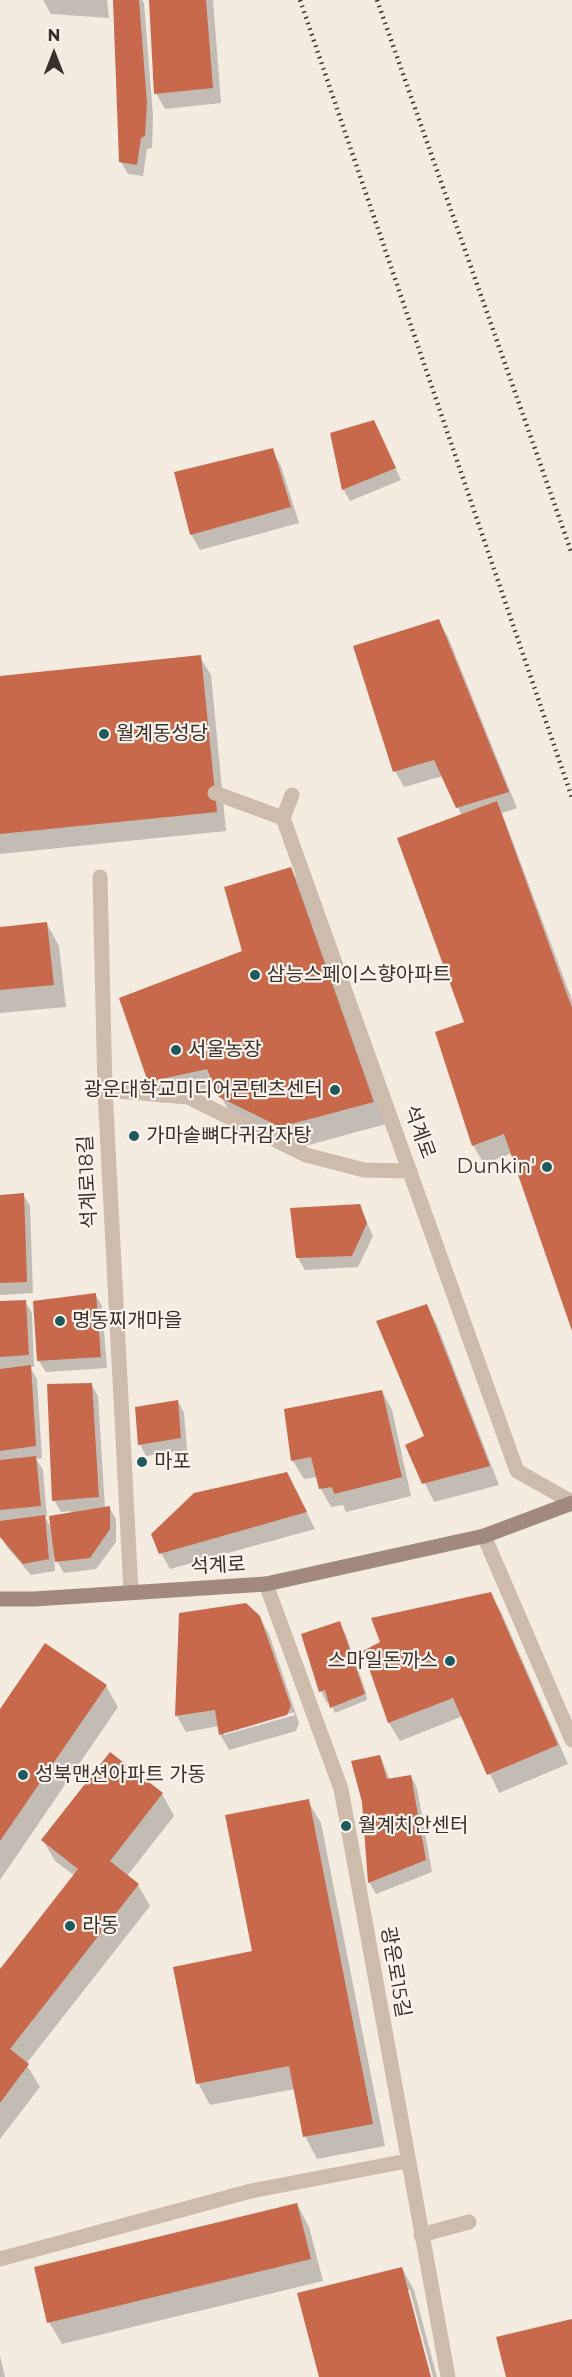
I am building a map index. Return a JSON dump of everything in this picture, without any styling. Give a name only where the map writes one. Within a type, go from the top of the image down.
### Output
[{"type":"street","points":[[215,793],[283,818],[292,795]]},
{"type":"street","name":"석계로","points":[[283,818],[517,1471],[572,1502]]},
{"type":"street","name":"석계로18길","points":[[100,877],[105,1090],[131,1592]]},
{"type":"street","points":[[105,1090],[188,1097],[306,1155],[363,1170],[410,1171]]},
{"type":"street","name":"석계로","points":[[0,1599],[34,1599],[266,1584],[484,1536],[572,1502]]},
{"type":"street","points":[[484,1536],[572,1740]]},
{"type":"street","name":"광운로15길","points":[[266,1584],[341,1789],[448,2377]]},
{"type":"street","points":[[0,2259],[251,2192],[407,2161]]},
{"type":"street","points":[[421,2235],[469,2222]]},
{"type":"building","points":[[113,0],[139,0],[147,103],[145,136],[141,138],[137,165],[119,162]]},
{"type":"building","points":[[149,0],[206,0],[213,88],[154,94]]},
{"type":"building","points":[[374,420],[396,468],[342,490],[330,433]]},
{"type":"building","points":[[273,448],[291,507],[190,535],[174,472]]},
{"type":"building","points":[[439,619],[509,792],[456,808],[434,760],[393,772],[353,646]]},
{"type":"building","name":"월계동성당","points":[[201,655],[217,812],[0,834],[0,676]]},
{"type":"building","points":[[497,801],[572,1008],[572,1331],[504,1134],[472,1146],[435,1032],[464,1022],[397,838]]},
{"type":"building","name":"삼능스페이스향아파트","points":[[291,867],[374,1102],[280,1127],[219,1097],[207,1069],[148,1082],[119,998],[242,951],[224,887]]},
{"type":"building","points":[[47,922],[54,985],[0,990],[0,927]]},
{"type":"building","points":[[24,1193],[27,1282],[0,1283],[0,1195]]},
{"type":"building","points":[[360,1204],[367,1223],[352,1256],[296,1258],[290,1208]]},
{"type":"building","points":[[96,1293],[101,1357],[37,1361],[33,1301]]},
{"type":"building","points":[[26,1300],[29,1355],[0,1357],[0,1301]]},
{"type":"building","points":[[427,1304],[490,1466],[422,1484],[405,1445],[424,1436],[376,1321]]},
{"type":"building","points":[[31,1365],[36,1446],[0,1451],[0,1369]]},
{"type":"building","points":[[92,1383],[99,1497],[52,1501],[47,1384]]},
{"type":"building","points":[[382,1390],[402,1477],[334,1494],[332,1487],[319,1489],[311,1457],[291,1461],[284,1409]]},
{"type":"building","points":[[178,1400],[181,1438],[138,1445],[135,1407]]},
{"type":"building","points":[[36,1456],[41,1506],[0,1510],[0,1460]]},
{"type":"building","points":[[287,1472],[307,1512],[159,1554],[151,1534],[194,1493]]},
{"type":"building","points":[[110,1506],[110,1529],[90,1558],[55,1562],[49,1516]]},
{"type":"building","points":[[45,1515],[49,1559],[23,1564],[0,1537],[0,1521]]},
{"type":"building","points":[[491,1592],[558,1745],[487,1775],[453,1698],[388,1723],[363,1651],[380,1642],[371,1618]]},
{"type":"building","points":[[246,1603],[260,1616],[291,1706],[287,1715],[219,1735],[215,1710],[175,1716],[179,1613]]},
{"type":"building","points":[[340,1621],[365,1694],[330,1708],[325,1690],[319,1692],[301,1634]]},
{"type":"building","name":"성북맨션아파트 가동","points":[[45,1643],[107,1685],[0,1841],[0,1709]]},
{"type":"building","name":"라동","points":[[110,1752],[163,1793],[110,1861],[139,1884],[10,2049],[29,2064],[0,2103],[0,1969],[78,1869],[41,1840]]},
{"type":"building","points":[[380,1755],[387,1779],[411,1775],[426,1860],[368,1883],[362,1802],[351,1761]]},
{"type":"building","points":[[309,1799],[373,2124],[303,2137],[289,2066],[196,2084],[173,1967],[252,1951],[225,1815]]},
{"type":"building","points":[[297,2203],[311,2259],[47,2323],[34,2267]]},
{"type":"building","points":[[402,2267],[431,2377],[319,2377],[297,2293]]},
{"type":"building","points":[[572,2319],[572,2377],[506,2377],[496,2337]]},
{"type":"railway","points":[[300,0],[572,798]]},
{"type":"railway","points":[[377,0],[572,554]]},
{"type":"place","name":"월계동성당","points":[[104,734]]},
{"type":"place","name":"삼능스페이스향아파트","points":[[255,975]]},
{"type":"place","name":"서울농장","points":[[176,1050]]},
{"type":"place","name":"광운대학교미디어콘텐츠센터","points":[[335,1090]]},
{"type":"place","name":"가마솥뼈다귀감자탕","points":[[134,1136]]},
{"type":"place","name":"Dunkin'","points":[[547,1167]]},
{"type":"place","name":"명동찌개마을","points":[[60,1321]]},
{"type":"place","name":"마포","points":[[142,1462]]},
{"type":"place","name":"스마일돈까스","points":[[450,1661]]},
{"type":"place","name":"성북맨션아파트 가동","points":[[23,1775]]},
{"type":"place","name":"월계치안센터","points":[[346,1826]]},
{"type":"place","name":"라동","points":[[70,1926]]}]
